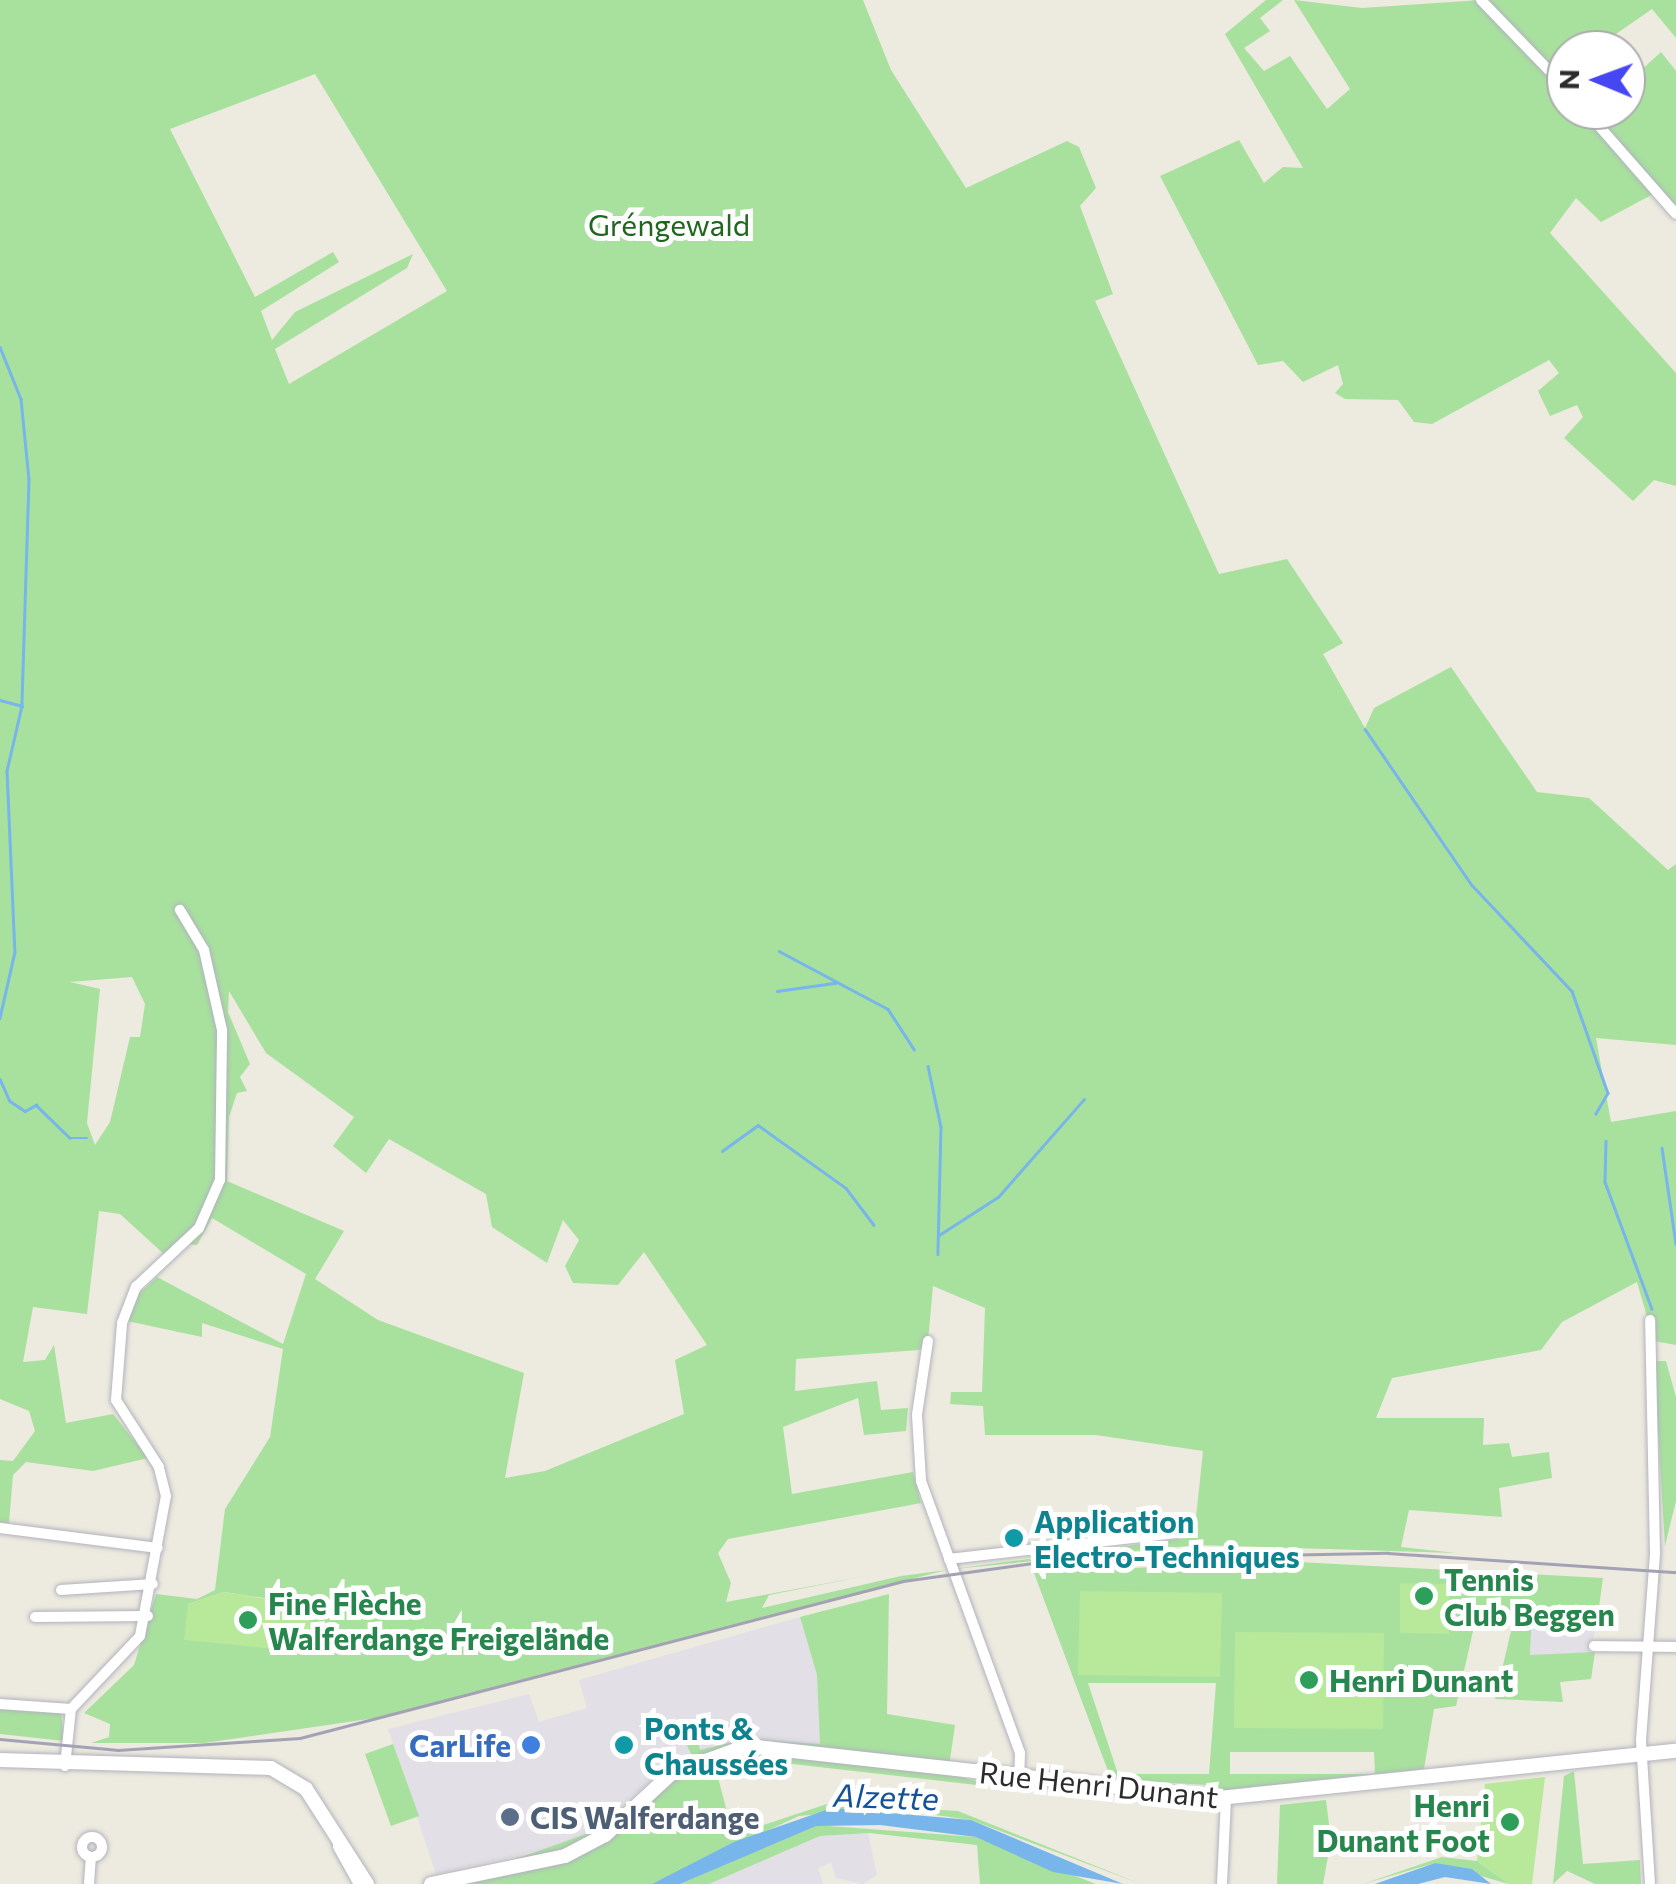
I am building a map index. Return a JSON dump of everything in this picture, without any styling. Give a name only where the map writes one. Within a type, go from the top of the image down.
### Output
[{"type":"main road","name":"Rue Henri Dunant","points":[[431,1884],[586,1846],[672,1774],[720,1751],[821,1752],[1019,1778],[1226,1798],[1676,1751]]},
{"type":"main road","points":[[0,1760],[66,1766],[271,1768],[306,1789],[364,1884]]},
{"type":"street","points":[[1482,0],[1546,67]]},
{"type":"street","points":[[1602,130],[1676,214]]},
{"type":"street","points":[[66,1766],[71,1709],[128,1658],[148,1616],[158,1548],[164,1482],[123,1418],[113,1363],[136,1287],[199,1228],[220,1180],[223,1049],[204,950],[180,910]]},
{"type":"street","points":[[1650,1320],[1648,1646],[1642,1756],[1650,1884]]},
{"type":"street","points":[[928,1341],[918,1458],[949,1559],[1020,1753],[1019,1778]]},
{"type":"street","points":[[0,1528],[158,1548]]},
{"type":"street","points":[[949,1559],[1176,1533]]},
{"type":"street","points":[[61,1590],[153,1584]]},
{"type":"street","points":[[35,1617],[148,1616]]},
{"type":"street","points":[[1594,1646],[1676,1647]]},
{"type":"street","points":[[0,1704],[71,1709]]},
{"type":"street","points":[[1222,1884],[1226,1798]]},
{"type":"street","points":[[89,1884],[91,1857]]},
{"type":"shaded area","points":[[1532,1606],[1599,1607],[1590,1658],[1530,1656]]},
{"type":"shaded area","points":[[800,1617],[817,1675],[821,1744],[719,1743],[668,1766],[579,1841],[436,1874],[388,1729],[529,1694],[539,1722],[587,1708],[579,1680]]},
{"type":"shaded area","points":[[868,1833],[877,1875],[863,1884],[836,1878],[831,1863],[818,1868],[823,1884],[709,1884],[820,1836]]},
{"type":"green space","name":"Gréngewald","points":[[0,0],[863,0],[891,70],[966,188],[1067,141],[1079,147],[1096,188],[1080,206],[1113,294],[1095,301],[1219,574],[1287,559],[1343,643],[1323,654],[1365,728],[1374,708],[1451,667],[1537,792],[1589,798],[1668,870],[1676,864],[1676,1045],[1596,1038],[1611,1122],[1676,1111],[1676,1345],[1654,1341],[1637,1282],[1562,1322],[1541,1350],[1392,1378],[1376,1418],[1484,1418],[1483,1445],[1509,1443],[1512,1457],[1549,1452],[1552,1478],[1499,1488],[1502,1517],[1409,1510],[1401,1547],[1456,1553],[1198,1545],[953,1569],[1194,1537],[1203,1451],[1096,1435],[985,1435],[983,1406],[950,1404],[951,1392],[982,1392],[985,1308],[933,1286],[928,1341],[919,1350],[796,1359],[795,1391],[877,1381],[881,1410],[908,1408],[906,1431],[864,1435],[858,1398],[783,1427],[792,1494],[913,1472],[921,1503],[728,1539],[718,1553],[731,1583],[726,1602],[866,1576],[769,1595],[762,1608],[901,1576],[946,1570],[389,1716],[204,1743],[91,1743],[109,1737],[110,1724],[84,1713],[134,1665],[156,1594],[197,1599],[215,1590],[225,1509],[270,1437],[283,1349],[202,1323],[202,1337],[127,1321],[139,1294],[157,1277],[283,1344],[306,1274],[212,1218],[197,1245],[179,1243],[165,1255],[120,1214],[99,1211],[87,1314],[33,1307],[23,1362],[45,1360],[54,1345],[66,1423],[113,1414],[148,1458],[93,1471],[26,1462],[13,1475],[9,1523],[0,1522],[0,1460],[13,1461],[35,1431],[29,1411],[0,1399]],"holes":[[[315,74],[447,291],[289,384],[275,349],[407,268],[413,254],[295,312],[272,340],[261,311],[339,262],[333,252],[255,297],[170,129]],[[132,977],[145,1004],[140,1037],[130,1037],[110,1122],[95,1145],[87,1123],[100,989],[70,982]],[[229,991],[266,1053],[354,1117],[333,1146],[366,1173],[389,1139],[486,1194],[492,1227],[547,1263],[563,1220],[579,1240],[565,1266],[573,1283],[618,1285],[644,1252],[707,1345],[675,1360],[684,1414],[545,1471],[505,1478],[524,1373],[378,1320],[315,1279],[344,1231],[227,1181],[229,1117],[237,1093],[247,1091],[240,1077],[250,1064],[228,1012]],[[224,1592],[309,1605],[309,1634],[188,1604]]]},
{"type":"green space","points":[[1266,0],[1283,0],[1260,18],[1270,31],[1244,48],[1264,71],[1290,56],[1327,109],[1350,89],[1294,0],[1362,8],[1481,0],[1546,67],[1546,130],[1646,130],[1646,66],[1661,52],[1676,71],[1676,214],[1655,193],[1601,222],[1576,198],[1550,233],[1676,373],[1676,486],[1654,480],[1633,501],[1564,438],[1583,417],[1577,405],[1550,416],[1538,391],[1559,373],[1549,360],[1432,424],[1414,422],[1398,400],[1345,399],[1335,393],[1343,384],[1338,365],[1303,382],[1283,361],[1258,365],[1160,176],[1239,140],[1264,183],[1283,167],[1303,168],[1225,34]]},
{"type":"green space","points":[[1486,0],[1676,0],[1676,38],[1652,9],[1622,30],[1546,30],[1546,62]]},
{"type":"green space","points":[[1654,1361],[1666,1361],[1676,1397],[1676,1501],[1665,1546]]},
{"type":"green space","points":[[1278,1561],[1603,1578],[1599,1607],[1532,1607],[1530,1655],[1595,1652],[1591,1679],[1560,1682],[1563,1702],[1495,1699],[1516,1610],[1499,1610],[1497,1600],[1478,1609],[1456,1706],[1434,1709],[1424,1769],[1233,1789],[1231,1797],[1207,1797],[1207,1785],[1111,1779],[1034,1573]],"holes":[[[1088,1683],[1216,1683],[1209,1774],[1118,1774]],[[1230,1752],[1374,1752],[1375,1774],[1230,1774]]]},
{"type":"green space","points":[[1400,1583],[1449,1584],[1449,1634],[1400,1633]]},
{"type":"green space","points":[[1080,1591],[1222,1593],[1220,1677],[1078,1675]]},
{"type":"green space","name":"Fine Flèche Walferdange Freigelände","points":[[224,1592],[310,1606],[309,1634],[328,1638],[326,1654],[184,1640],[188,1604]]},
{"type":"green space","points":[[889,1594],[887,1714],[955,1725],[948,1774],[1003,1788],[749,1759],[715,1766],[733,1835],[830,1803],[958,1811],[1141,1884],[971,1820],[886,1808],[799,1816],[652,1884],[446,1884],[600,1829],[691,1754],[685,1741],[696,1732],[700,1750],[745,1739],[820,1744],[817,1675],[800,1617]]},
{"type":"green space","name":"Henri Dunant","points":[[1235,1632],[1384,1633],[1383,1729],[1234,1728]]},
{"type":"green space","points":[[0,1708],[61,1712],[64,1741],[0,1734]]},
{"type":"green space","points":[[393,1744],[419,1816],[391,1826],[365,1754]]},
{"type":"green space","points":[[1574,1771],[1583,1864],[1640,1860],[1641,1884],[1595,1884],[1567,1871],[1553,1884],[1564,1776]]},
{"type":"green space","name":"Henri Dunant Foot","points":[[1545,1777],[1532,1884],[1509,1884],[1477,1861],[1485,1784]]},
{"type":"green space","points":[[1326,1800],[1331,1840],[1323,1884],[1277,1884],[1280,1805]]},
{"type":"green space","points":[[816,1825],[976,1837],[1096,1884],[980,1884],[977,1845],[869,1833],[820,1836],[709,1884],[680,1884]]},
{"type":"green space","points":[[1442,1857],[1477,1861],[1509,1884],[1435,1863],[1363,1884]]},
{"type":"water","name":"Alzette","points":[[832,1808],[971,1820],[1123,1884],[1053,1872],[976,1837],[880,1825],[816,1826],[680,1884],[652,1884],[734,1842]]},
{"type":"water","points":[[1435,1863],[1472,1869],[1491,1884],[1445,1877],[1418,1884],[1375,1884]]},
{"type":"waterway","points":[[0,347],[21,399],[29,479],[22,706]]},
{"type":"waterway","points":[[0,700],[22,706],[7,771],[15,952],[0,1018]]},
{"type":"waterway","points":[[1365,729],[1472,885],[1572,991],[1608,1093],[1596,1114]]},
{"type":"waterway","points":[[779,951],[888,1009],[914,1049]]},
{"type":"waterway","points":[[777,991],[835,983]]},
{"type":"waterway","points":[[928,1066],[941,1127],[938,1254]]},
{"type":"waterway","points":[[0,1079],[10,1101],[25,1111],[36,1105],[70,1138],[87,1138]]},
{"type":"waterway","points":[[939,1235],[998,1197],[1084,1099]]},
{"type":"waterway","points":[[722,1151],[758,1125],[846,1188],[874,1225]]},
{"type":"waterway","points":[[1606,1141],[1605,1182],[1652,1309]]},
{"type":"waterway","points":[[1662,1148],[1676,1244]]},
{"type":"railway","points":[[0,1739],[118,1750],[300,1738],[903,1581],[1061,1559],[1388,1553],[1676,1572]]},
{"type":"place","name":"Application Electro-Techniques","points":[[1014,1538]]},
{"type":"place","name":"Tennis Club Beggen","points":[[1424,1596]]},
{"type":"place","name":"Fine Flèche Walferdange Freigelände","points":[[248,1620]]},
{"type":"place","name":"Henri Dunant","points":[[1309,1680]]},
{"type":"place","name":"CarLife","points":[[531,1745]]},
{"type":"place","name":"Ponts & Chaussées","points":[[624,1745]]},
{"type":"place","name":"CIS Walferdange","points":[[510,1817]]},
{"type":"place","name":"Henri Dunant Foot","points":[[1510,1822]]}]
